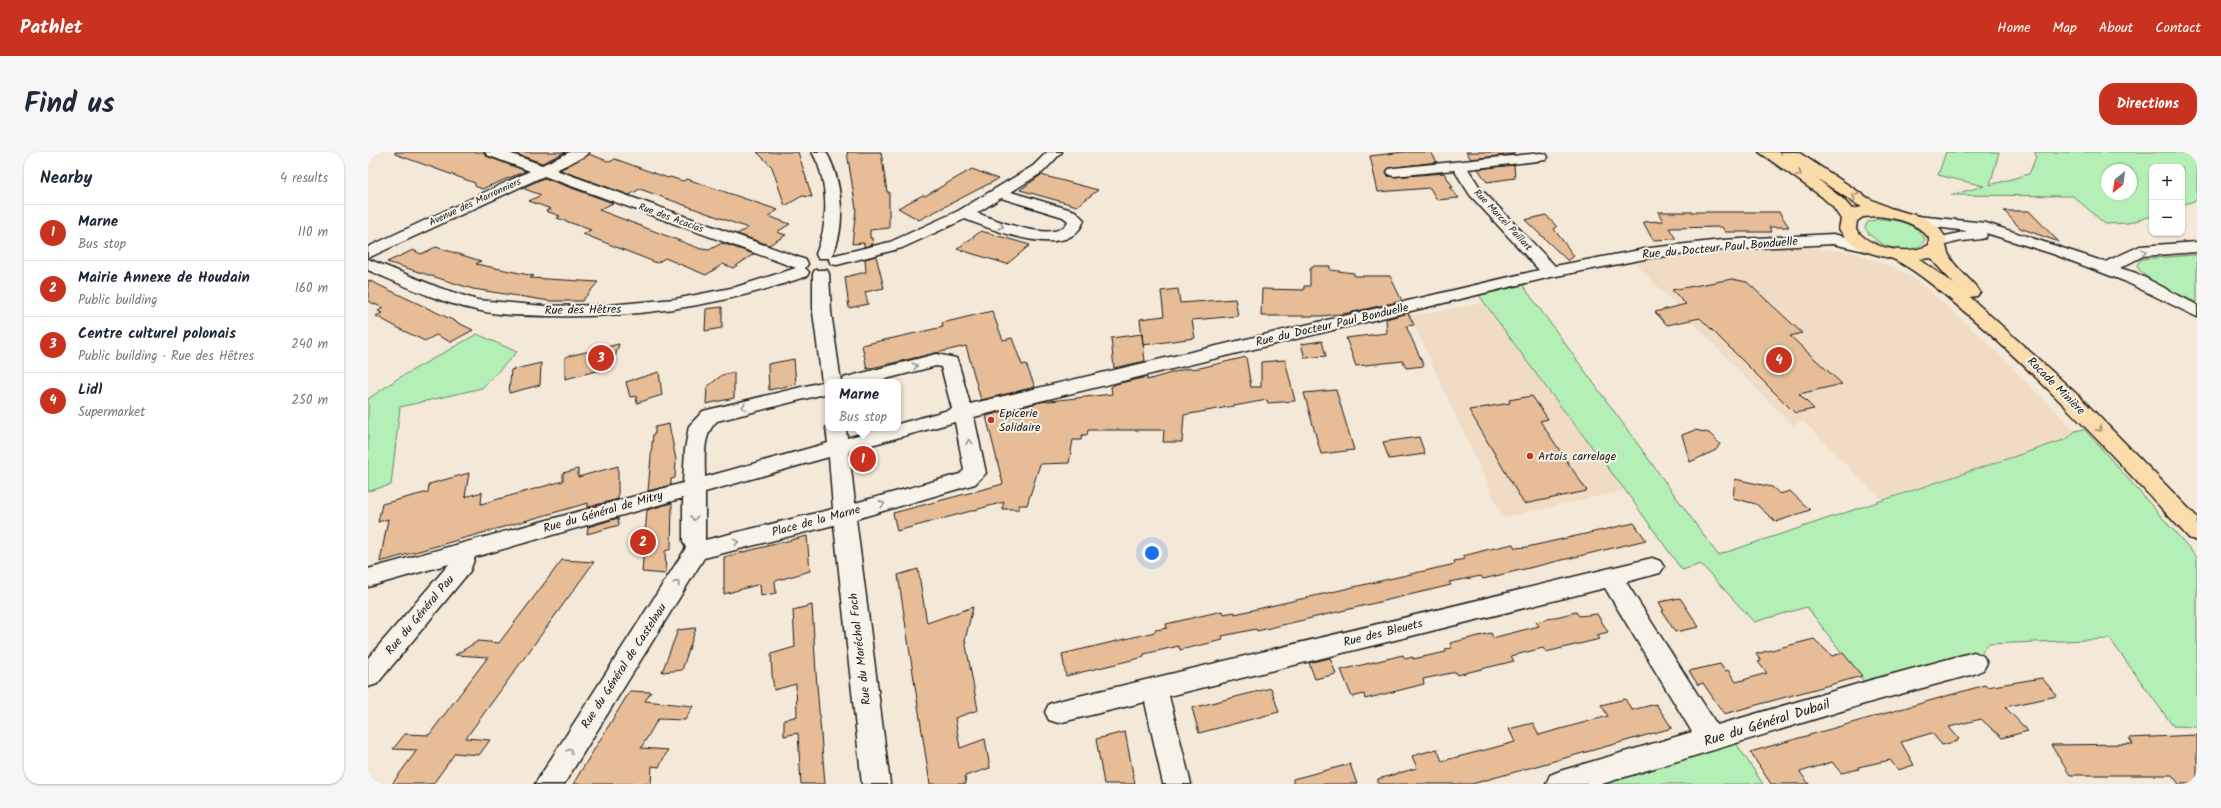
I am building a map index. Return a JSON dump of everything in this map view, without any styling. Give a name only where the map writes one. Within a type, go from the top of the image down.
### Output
[{"type":"highway","points":[[1767,152],[1823,191],[1846,211],[1848,223],[1854,237],[1869,247],[1901,256],[1924,255],[1938,245]]},
{"type":"highway","points":[[1788,152],[1862,201],[1890,212]]},
{"type":"highway","points":[[1848,223],[1864,211],[1890,212]]},
{"type":"highway","name":"Rocade Minière","points":[[1890,212],[1917,221],[1935,233],[1940,258],[1968,290],[2045,355],[2132,443],[2197,524]]},
{"type":"highway","name":"Rocade Minière","points":[[1901,256],[1926,271],[1944,285],[2028,358],[2197,532]]},
{"type":"street","name":"Rue des Acacias","points":[[492,152],[800,268]]},
{"type":"street","name":"Avenue des Marronniers","points":[[368,253],[582,152]]},
{"type":"street","points":[[800,268],[809,275],[821,274],[834,268],[830,257],[832,192],[825,159],[819,152]]},
{"type":"street","name":"Rue des Hêtres","points":[[368,264],[439,295],[476,305],[509,310],[582,312],[699,300],[739,292],[800,268],[810,257],[830,257],[896,245],[964,214],[1038,169],[1055,152]]},
{"type":"street","points":[[1394,172],[1541,157]]},
{"type":"street","name":"Rue Marcel Paillart","points":[[1458,165],[1475,192],[1551,272]]},
{"type":"street","points":[[964,214],[1036,237],[1051,237],[1064,234],[1074,226],[1076,220],[1069,214],[999,193]]},
{"type":"street","points":[[1917,221],[1986,228],[2108,267],[2197,312]]},
{"type":"street","points":[[1833,239],[1848,223]]},
{"type":"street","points":[[1938,245],[1961,236],[1975,235],[2020,239]]},
{"type":"street","name":"Rue du Docteur Paul Bonduelle","points":[[901,424],[962,412],[1551,272],[1670,250],[1833,239],[1869,247]]},
{"type":"street","points":[[2108,267],[2140,251],[2197,247]]},
{"type":"street","points":[[821,274],[822,312],[831,379]]},
{"type":"street","name":"Place de la Marne","points":[[698,549],[709,549],[844,514],[967,479],[975,473],[962,412],[949,362],[936,360],[862,379]]},
{"type":"street","points":[[698,549],[694,541],[696,449],[699,426],[710,416],[782,397],[825,388]]},
{"type":"street","name":"Rue du Docteur Paul Bonduelle","points":[[837,437],[867,431]]},
{"type":"street","name":"Rue du Général de Mitry","points":[[368,578],[695,486],[837,437]]},
{"type":"street","name":"Rue du Maréchal Foch","points":[[837,437],[844,514],[876,784]]},
{"type":"street","name":"Rue du Général de Castelnau","points":[[549,784],[698,549]]},
{"type":"street","name":"Rue du Général Pau","points":[[368,676],[462,565],[465,551]]},
{"type":"street","name":"Rue des Bleuets","points":[[1058,712],[1652,568]]},
{"type":"street","points":[[1611,578],[1711,739]]},
{"type":"street","name":"Rue du Général Dubail","points":[[1560,784],[1871,691],[1974,663]]},
{"type":"street","points":[[1154,689],[1177,784]]},
{"type":"shaded area","points":[[1801,247],[1851,252],[1897,269],[1922,284],[1995,350],[2075,431],[2067,439],[1881,499],[1803,421],[1792,425],[1634,262],[1705,253]]},
{"type":"shaded area","points":[[1484,303],[1539,378],[1625,490],[1503,518],[1410,316]]},
{"type":"green space","points":[[1946,152],[1999,152],[1990,185],[2029,174],[2036,157],[2035,152],[2197,152],[2197,200],[2185,204],[2185,164],[2149,164],[2149,217],[2128,223],[2105,224],[2073,196],[1951,195],[1984,186],[1938,175]]},
{"type":"green space","points":[[1877,219],[1898,221],[1911,225],[1917,229],[1925,240],[1920,246],[1912,249],[1903,250],[1884,245],[1869,234],[1865,227],[1868,222]]},
{"type":"green space","points":[[2197,256],[2197,303],[2146,277],[2137,265],[2141,259]]},
{"type":"green space","points":[[1519,280],[1718,555],[2067,439],[2075,431],[2084,429],[2197,557],[2197,727],[2173,726],[2110,639],[1988,644],[1974,663],[1871,691],[1807,607],[1754,622],[1701,564],[1682,570],[1625,490],[1539,378],[1476,291]]},
{"type":"green space","points":[[477,334],[517,352],[482,388],[400,407],[391,485],[368,491],[368,399],[397,379]]},
{"type":"green space","points":[[1730,734],[1763,784],[1560,784]]},
{"type":"building","points":[[395,152],[484,152],[486,156],[526,171],[482,189],[475,186],[475,183],[395,154]]},
{"type":"building","points":[[510,152],[566,152],[542,163]]},
{"type":"building","points":[[757,152],[798,152],[812,197],[802,196],[785,206],[772,167]]},
{"type":"building","points":[[847,152],[881,152],[887,192],[889,192],[889,228],[870,230],[870,238],[872,238],[873,244],[864,247],[864,243],[852,244],[856,209]]},
{"type":"building","points":[[1404,152],[1431,152],[1437,162],[1389,168],[1386,171],[1388,176],[1394,177],[1444,173],[1453,187],[1450,188],[1459,198],[1437,200],[1430,188],[1378,192],[1370,156]]},
{"type":"building","points":[[1466,152],[1514,152],[1514,154],[1471,159]]},
{"type":"building","points":[[589,154],[610,162],[615,159],[668,178],[670,177],[683,181],[687,179],[778,210],[768,216],[790,224],[777,232],[786,235],[769,245],[737,234],[748,228],[640,189],[629,195],[560,170]]},
{"type":"building","points":[[1514,165],[1515,178],[1487,182],[1478,169]]},
{"type":"building","points":[[972,169],[998,179],[919,220],[898,208],[923,195],[925,196]]},
{"type":"building","points":[[1041,175],[1098,190],[1077,206],[1020,190]]},
{"type":"building","points":[[544,178],[613,203],[599,210],[701,249],[709,250],[722,243],[754,254],[733,268],[723,264],[706,275],[665,258],[657,263],[583,234],[591,230],[557,218],[560,216],[546,211],[551,209],[529,201],[541,195],[522,188]]},
{"type":"building","points":[[2004,211],[2029,211],[2059,242],[2020,228]]},
{"type":"building","points":[[1658,212],[1779,212],[1789,227],[1769,227],[1772,232],[1725,232],[1722,227],[1669,228],[1676,239],[1653,240],[1643,222],[1663,221]]},
{"type":"building","points":[[1546,215],[1557,227],[1554,229],[1574,256],[1568,261],[1525,220]]},
{"type":"building","points":[[981,231],[1030,245],[1007,264],[957,249]]},
{"type":"building","points":[[436,247],[481,261],[476,264],[534,276],[530,278],[598,282],[582,301],[550,301],[473,289],[387,262],[413,250],[421,254]]},
{"type":"building","points":[[876,256],[884,288],[865,292],[868,304],[849,308],[845,277],[866,272],[865,259]]},
{"type":"building","points":[[1314,266],[1330,266],[1330,270],[1354,273],[1354,276],[1390,276],[1402,301],[1348,313],[1321,316],[1261,316],[1262,289],[1304,290],[1304,286],[1310,286],[1310,269]]},
{"type":"building","points":[[1732,279],[1747,282],[1802,333],[1790,336],[1842,384],[1799,394],[1814,409],[1795,413],[1700,318],[1667,325],[1655,312],[1686,304],[1672,290]]},
{"type":"building","points":[[368,280],[473,330],[451,342],[436,335],[425,341],[404,331],[376,316],[382,313],[378,311],[383,308],[368,301]]},
{"type":"building","points":[[1178,289],[1180,303],[1235,299],[1238,316],[1192,320],[1195,338],[1143,345],[1140,319],[1164,316],[1161,291]]},
{"type":"building","points":[[722,307],[722,328],[705,331],[706,309]]},
{"type":"building","points":[[992,311],[1003,340],[1012,338],[1022,365],[1026,364],[1035,387],[981,400],[966,346],[867,369],[862,345],[943,327],[942,323]]},
{"type":"building","points":[[1408,313],[1414,325],[1406,326],[1424,366],[1406,368],[1403,361],[1356,366],[1346,338],[1387,333],[1386,319]]},
{"type":"building","points":[[1142,334],[1145,361],[1114,368],[1111,338]]},
{"type":"building","points":[[1322,341],[1326,356],[1305,358],[1301,344]]},
{"type":"building","points":[[619,344],[612,367],[565,379],[565,357]]},
{"type":"building","points":[[1246,357],[1251,387],[1261,387],[1261,362],[1285,360],[1295,401],[1268,403],[1267,400],[1184,415],[1182,442],[1163,442],[1164,430],[1088,430],[1087,435],[1082,435],[1081,440],[1073,440],[1069,463],[1040,464],[1027,505],[1019,505],[1019,509],[1002,509],[1004,502],[897,531],[893,513],[1003,484],[986,416],[1041,402],[1112,394],[1111,387],[1116,384],[1147,377],[1147,380],[1185,369],[1200,368]]},
{"type":"building","points":[[794,359],[796,384],[769,390],[768,364]]},
{"type":"building","points":[[541,363],[540,385],[509,393],[511,370]]},
{"type":"building","points":[[659,372],[662,395],[637,403],[636,396],[630,397],[626,382]]},
{"type":"building","points":[[734,372],[734,398],[706,404],[707,387],[722,375]]},
{"type":"building","points":[[1336,390],[1354,450],[1321,454],[1304,393]]},
{"type":"building","name":"Artois carrelage","points":[[1532,396],[1548,419],[1540,421],[1587,491],[1524,504],[1469,410],[1510,403],[1509,400]]},
{"type":"building","points":[[669,424],[676,460],[675,478],[671,479],[671,485],[648,491],[653,434],[655,434],[655,427]]},
{"type":"building","points":[[1695,430],[1709,433],[1720,444],[1716,450],[1690,462],[1682,435]]},
{"type":"building","points":[[1419,437],[1425,454],[1389,459],[1383,442]]},
{"type":"building","points":[[618,466],[618,499],[588,507],[588,503],[380,562],[388,519],[378,522],[382,504],[428,492],[429,484],[469,473],[465,497],[482,492],[481,504],[563,481],[563,473],[578,469],[578,477]]},
{"type":"building","points":[[1735,479],[1772,487],[1780,494],[1790,491],[1810,510],[1776,522],[1756,504],[1733,498]]},
{"type":"building","points":[[672,503],[671,549],[665,551],[666,574],[642,572],[647,510]]},
{"type":"building","points":[[618,518],[619,525],[587,534],[588,527]]},
{"type":"building","points":[[1634,523],[1646,540],[1483,579],[1481,576],[1449,582],[1451,585],[1257,631],[1256,629],[1222,636],[1223,640],[1180,650],[1179,646],[1144,654],[1144,657],[1066,676],[1062,654],[1155,632],[1155,630],[1167,628],[1166,624],[1222,611],[1223,614],[1235,612],[1235,614],[1455,564],[1454,561],[1465,559],[1463,556],[1513,544],[1515,548],[1527,547]]},
{"type":"building","points":[[807,536],[810,571],[775,581],[776,593],[761,596],[760,584],[724,594],[724,557]]},
{"type":"building","points":[[562,560],[594,562],[466,738],[490,740],[479,755],[455,753],[433,784],[392,784],[417,750],[393,749],[405,734],[429,735],[488,657],[455,655],[478,641],[499,643]]},
{"type":"building","points":[[918,569],[927,623],[973,607],[965,640],[978,710],[955,718],[960,748],[985,739],[990,768],[965,776],[966,784],[930,784],[898,575]]},
{"type":"building","points":[[1680,598],[1699,627],[1675,632],[1662,611],[1664,611],[1659,602]]},
{"type":"building","points":[[812,605],[825,784],[801,784],[798,733],[784,736],[784,720],[797,716],[796,684],[774,690],[772,674],[771,654],[795,647],[793,610]]},
{"type":"building","points":[[1576,612],[1579,616],[1597,614],[1608,632],[1597,635],[1600,639],[1546,652],[1543,648],[1511,656],[1514,661],[1457,675],[1456,672],[1423,679],[1424,684],[1365,699],[1364,694],[1352,697],[1341,670],[1403,655],[1405,659],[1413,657],[1413,659],[1446,652],[1445,649],[1452,648],[1450,643],[1491,633],[1493,638],[1539,626],[1536,622]]},
{"type":"building","points":[[696,628],[682,670],[662,672],[678,630]]},
{"type":"building","points":[[1814,639],[1832,656],[1843,653],[1862,676],[1724,714],[1703,683],[1698,685],[1689,671],[1720,664],[1725,671],[1728,670],[1736,682],[1767,673],[1758,662],[1761,661],[1756,654]]},
{"type":"building","points":[[1330,658],[1336,674],[1315,679],[1309,663]]},
{"type":"building","points":[[2042,678],[2057,696],[2005,707],[2028,731],[2002,738],[1981,719],[1949,727],[1959,739],[1957,740],[1958,741],[1942,745],[1932,733],[1901,742],[1914,765],[1898,770],[1890,760],[1858,767],[1859,769],[1841,773],[1832,762],[1800,772],[1809,784],[1771,784],[1750,752],[1985,685],[1987,687]]},
{"type":"building","points":[[1271,688],[1279,712],[1199,733],[1192,708]]},
{"type":"building","points":[[630,691],[651,692],[645,701],[693,706],[685,720],[658,719],[641,748],[668,750],[659,767],[652,766],[651,784],[573,784]]},
{"type":"building","points":[[1625,699],[1632,710],[1656,704],[1672,728],[1472,784],[1378,784],[1378,779],[1417,768],[1412,756],[1437,749],[1442,761],[1489,749],[1515,742],[1509,729],[1533,723],[1539,735],[1608,716],[1601,705]]},
{"type":"building","points":[[1125,732],[1135,784],[1104,784],[1096,739]]},
{"type":"building","points":[[2197,735],[2197,784],[2179,784],[2172,775],[2070,775],[2051,745],[2133,744],[2129,738]]},
{"type":"building","points":[[1350,764],[1357,784],[1293,784],[1293,779]]},
{"type":"place","name":"Centre culturel polonais","points":[[601,358]]},
{"type":"place","name":"Lidl","points":[[1779,360]]},
{"type":"place","name":"Epicerie Solidaire","points":[[991,420]]},
{"type":"place","name":"Artois carrelage","points":[[1530,456]]},
{"type":"place","name":"Marne","points":[[863,459]]},
{"type":"place","name":"Mairie Annexe de Houdain","points":[[643,542]]}]
